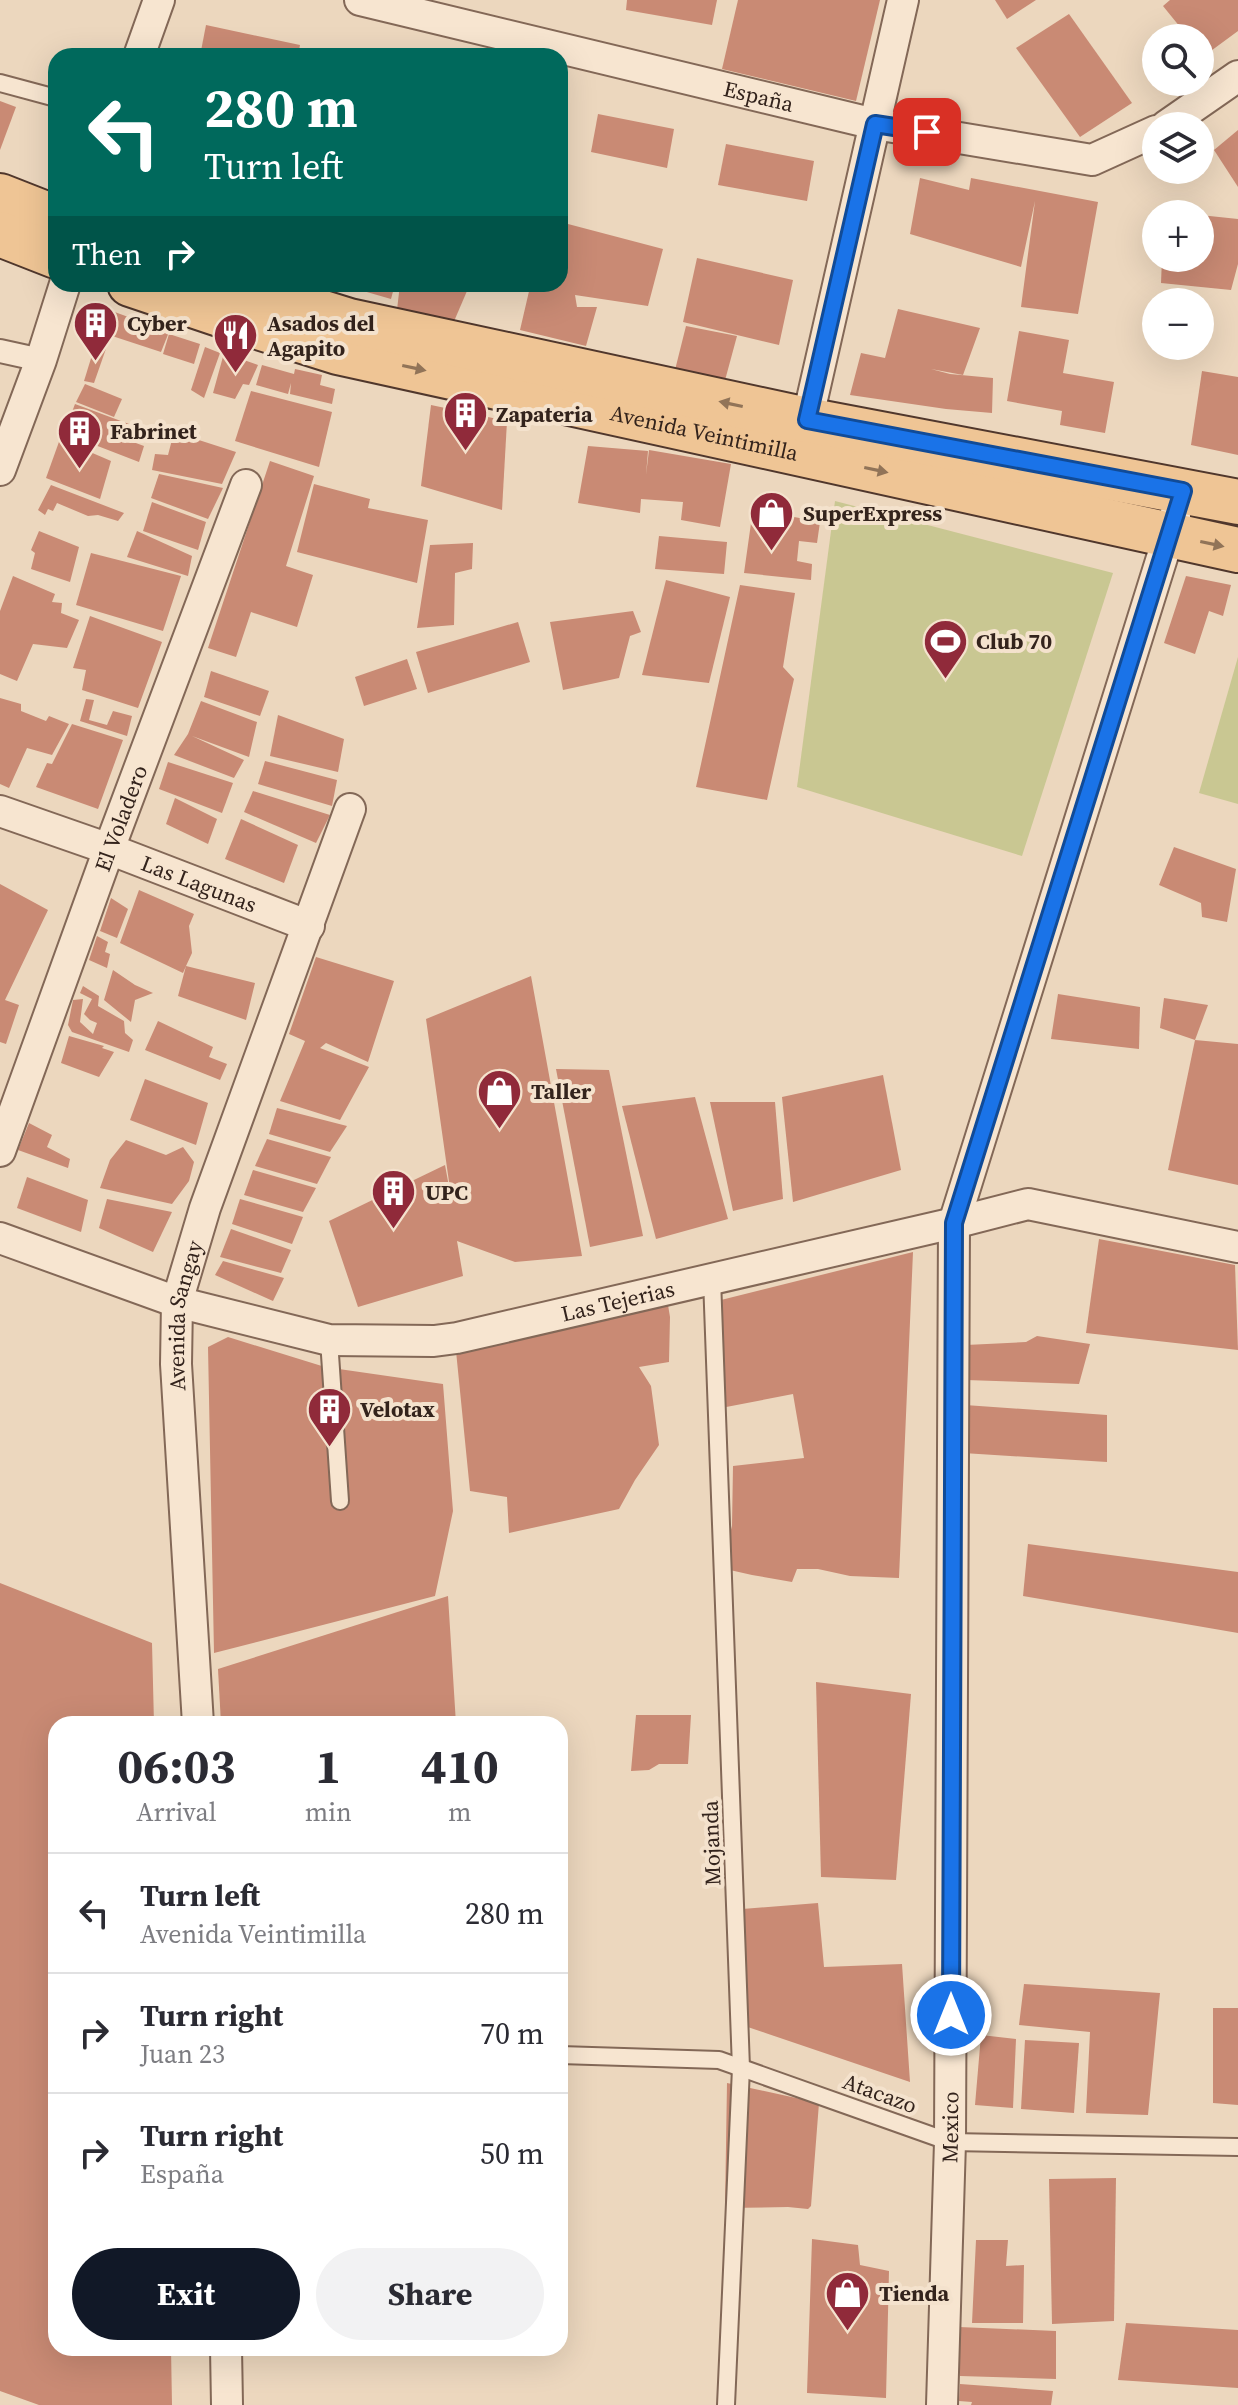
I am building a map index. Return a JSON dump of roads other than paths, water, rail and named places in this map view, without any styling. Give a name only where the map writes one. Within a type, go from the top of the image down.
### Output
[{"type":"main road","points":[[0,196],[48,215]]},
{"type":"main road","points":[[0,234],[48,253]]},
{"type":"main road","name":"Avenida Veintimilla","points":[[154,292],[338,352],[804,437],[1183,491],[1238,502]]},
{"type":"main road","name":"Avenida Veintimilla","points":[[256,292],[349,321],[1238,550]]},
{"type":"street","points":[[142,48],[159,0]]},
{"type":"street","name":"España","points":[[360,0],[559,48]]},
{"type":"street","points":[[804,437],[903,0]]},
{"type":"street","name":"España","points":[[568,50],[875,124],[1092,160],[1142,137]]},
{"type":"street","points":[[1186,112],[1238,76]]},
{"type":"street","points":[[0,470],[62,292]]},
{"type":"street","points":[[0,351],[41,360]]},
{"type":"street","name":"El Voladero","points":[[0,1151],[246,485]]},
{"type":"street","name":"Mexico","points":[[942,2405],[950,2142],[954,1223],[1183,491]]},
{"type":"street","name":"Avenida Sangay","points":[[198,1716],[176,1364],[177,1302],[205,1208],[350,809]]},
{"type":"street","name":"Las Lagunas","points":[[0,811],[109,849],[309,926]]},
{"type":"street","name":"Las Tejerias","points":[[0,1238],[177,1302],[329,1340],[434,1341],[1028,1204],[1238,1247]]},
{"type":"street","points":[[226,2356],[227,2405]]},
{"type":"lane","points":[[0,83],[48,96]]},
{"type":"lane","name":"Mojanda","points":[[712,1279],[741,2068],[726,2405]]},
{"type":"lane","points":[[329,1340],[340,1501]]},
{"type":"lane","name":"Atacazo","points":[[568,2055],[719,2060],[950,2142],[1238,2147]]},
{"type":"place","name":"Cyber","points":[[96,362]]},
{"type":"place","name":"Asados del Agapito","points":[[236,375]]},
{"type":"place","name":"Zapateria","points":[[465,453]]},
{"type":"place","name":"Fabrinet","points":[[79,470]]},
{"type":"place","name":"SuperExpress","points":[[772,552]]},
{"type":"place","name":"Club 70","points":[[945,680]]},
{"type":"place","name":"Taller","points":[[500,1130]]},
{"type":"place","name":"UPC","points":[[394,1231]]},
{"type":"place","name":"Velotax","points":[[329,1448]]},
{"type":"place","name":"Tienda","points":[[848,2332]]}]
